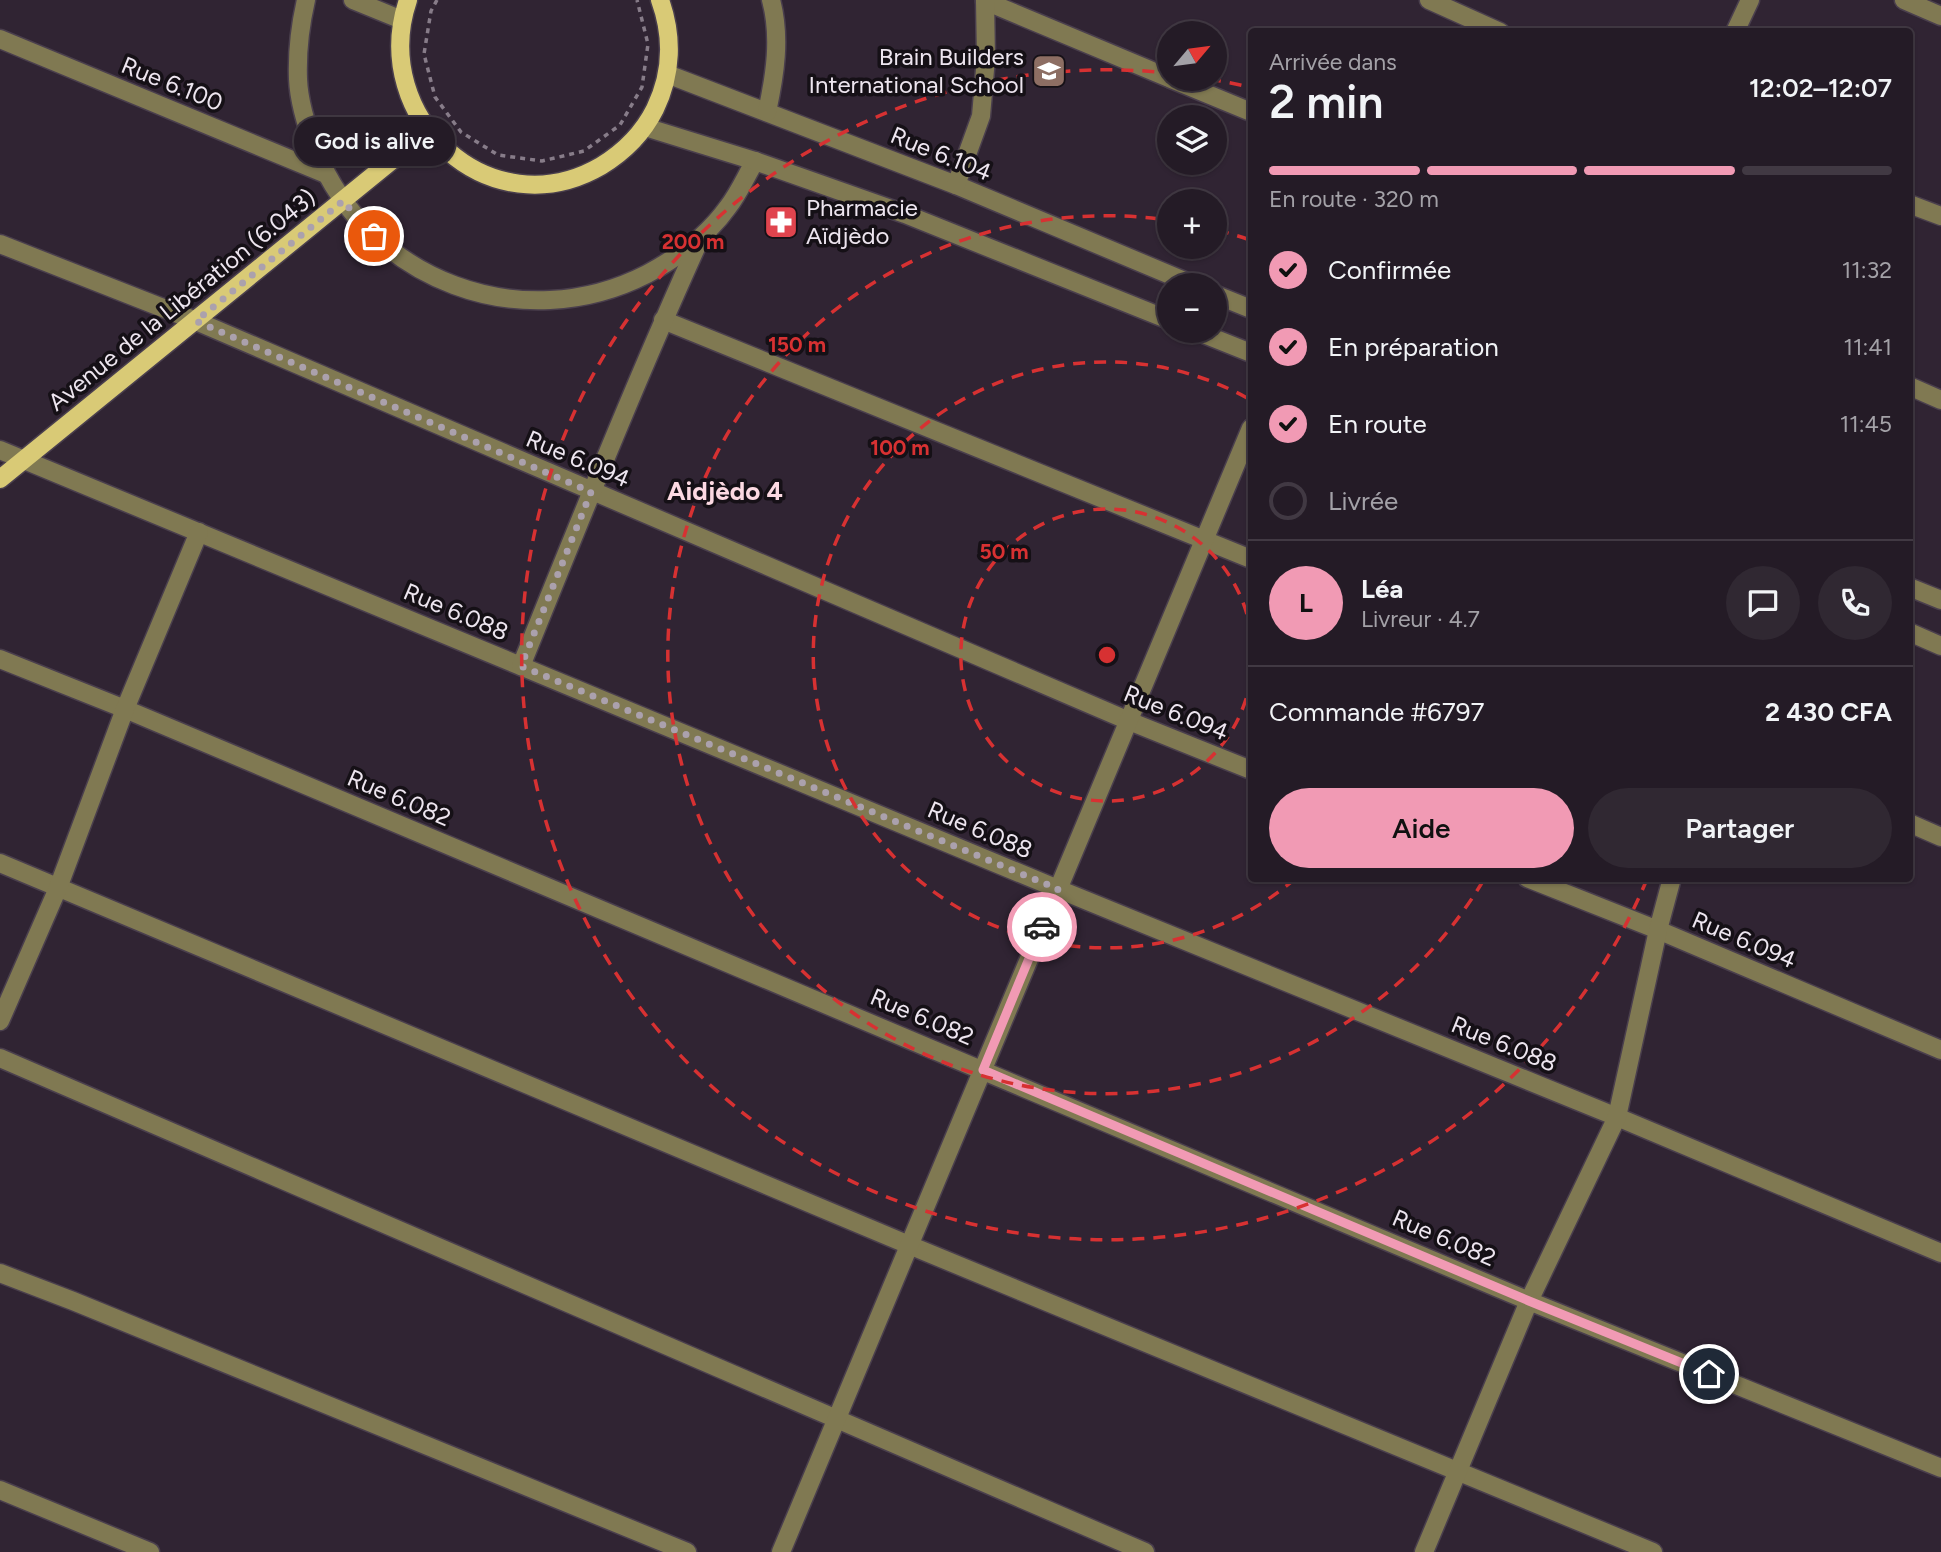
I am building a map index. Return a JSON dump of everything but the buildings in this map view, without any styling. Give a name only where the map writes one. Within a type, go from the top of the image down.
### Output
[{"type":"main road","points":[[408,0],[402,20],[400,56],[404,85],[415,112],[428,131],[444,149],[471,167],[502,179],[534,184],[566,180],[596,169],[623,151],[645,127],[659,102],[667,74],[670,42],[660,0]]},
{"type":"main road","name":"Avenue de la Libération (6.043)","points":[[0,480],[428,131]]},
{"type":"street","points":[[306,0],[299,32],[298,81],[307,129],[326,174],[343,201],[374,236],[410,264],[450,285],[493,297],[538,301],[583,297],[626,284],[666,264],[701,236],[729,206],[755,160]]},
{"type":"street","points":[[353,0],[402,20]]},
{"type":"street","points":[[767,112],[777,48],[775,13],[771,0]]},
{"type":"street","points":[[1429,0],[1491,28]]},
{"type":"street","points":[[1737,28],[1750,0]]},
{"type":"street","points":[[1904,0],[1941,16]]},
{"type":"street","points":[[956,185],[981,116],[986,58],[985,1],[1157,73]]},
{"type":"street","name":"Rue 6.100","points":[[0,40],[326,174]]},
{"type":"street","name":"Rue 6.104","points":[[667,74],[956,185],[1165,273]]},
{"type":"street","points":[[1201,91],[1248,111]]},
{"type":"street","points":[[645,127],[755,160],[917,219],[1157,315]]},
{"type":"street","points":[[1913,206],[1941,216]]},
{"type":"street","points":[[521,666],[663,320],[701,236]]},
{"type":"street","name":"Rue 6.094","points":[[0,244],[196,321],[1129,721],[1248,768]]},
{"type":"street","points":[[1227,300],[1248,309]]},
{"type":"street","points":[[663,320],[1248,558]]},
{"type":"street","points":[[1226,343],[1248,352]]},
{"type":"street","points":[[1913,389],[1941,400]]},
{"type":"street","points":[[781,1552],[1248,435]]},
{"type":"street","name":"Rue 6.088","points":[[0,450],[1058,889],[1617,1116],[1941,1254]]},
{"type":"street","points":[[0,1021],[58,888],[125,709],[199,532]]},
{"type":"street","points":[[1913,589],[1941,600]]},
{"type":"street","points":[[1913,634],[1941,646]]},
{"type":"street","name":"Rue 6.082","points":[[0,659],[125,709],[1529,1301],[1941,1468]]},
{"type":"street","points":[[1913,825],[1941,837]]},
{"type":"street","points":[[0,863],[909,1245],[1653,1552]]},
{"type":"street","name":"Rue 6.094","points":[[1537,882],[1941,1049]]},
{"type":"street","points":[[1424,1552],[1529,1301],[1617,1116],[1671,882]]},
{"type":"street","points":[[0,1058],[1145,1552]]},
{"type":"street","points":[[0,1273],[687,1552]]},
{"type":"street","points":[[0,1490],[150,1552]]},
{"type":"path","points":[[437,0],[431,11],[424,54],[435,97],[461,132],[498,155],[542,161],[584,151],[620,125],[642,88],[648,44],[637,0]]},
{"type":"way so far","points":[[374,236],[343,201],[196,321],[591,492],[521,666],[1058,889],[1042,927]]},
{"type":"place","name":"Brain Builders International School","points":[[1049,71]]},
{"type":"place","name":"Pharmacie Aïdjèdo","points":[[781,222]]},
{"type":"place","name":"God is alive","points":[[374,236]]},
{"type":"district","name":"Aidjèdo 4","points":[[725,491]]},
{"type":"route","points":[[1042,927],[983,1070],[1529,1301],[1709,1374]]}]
